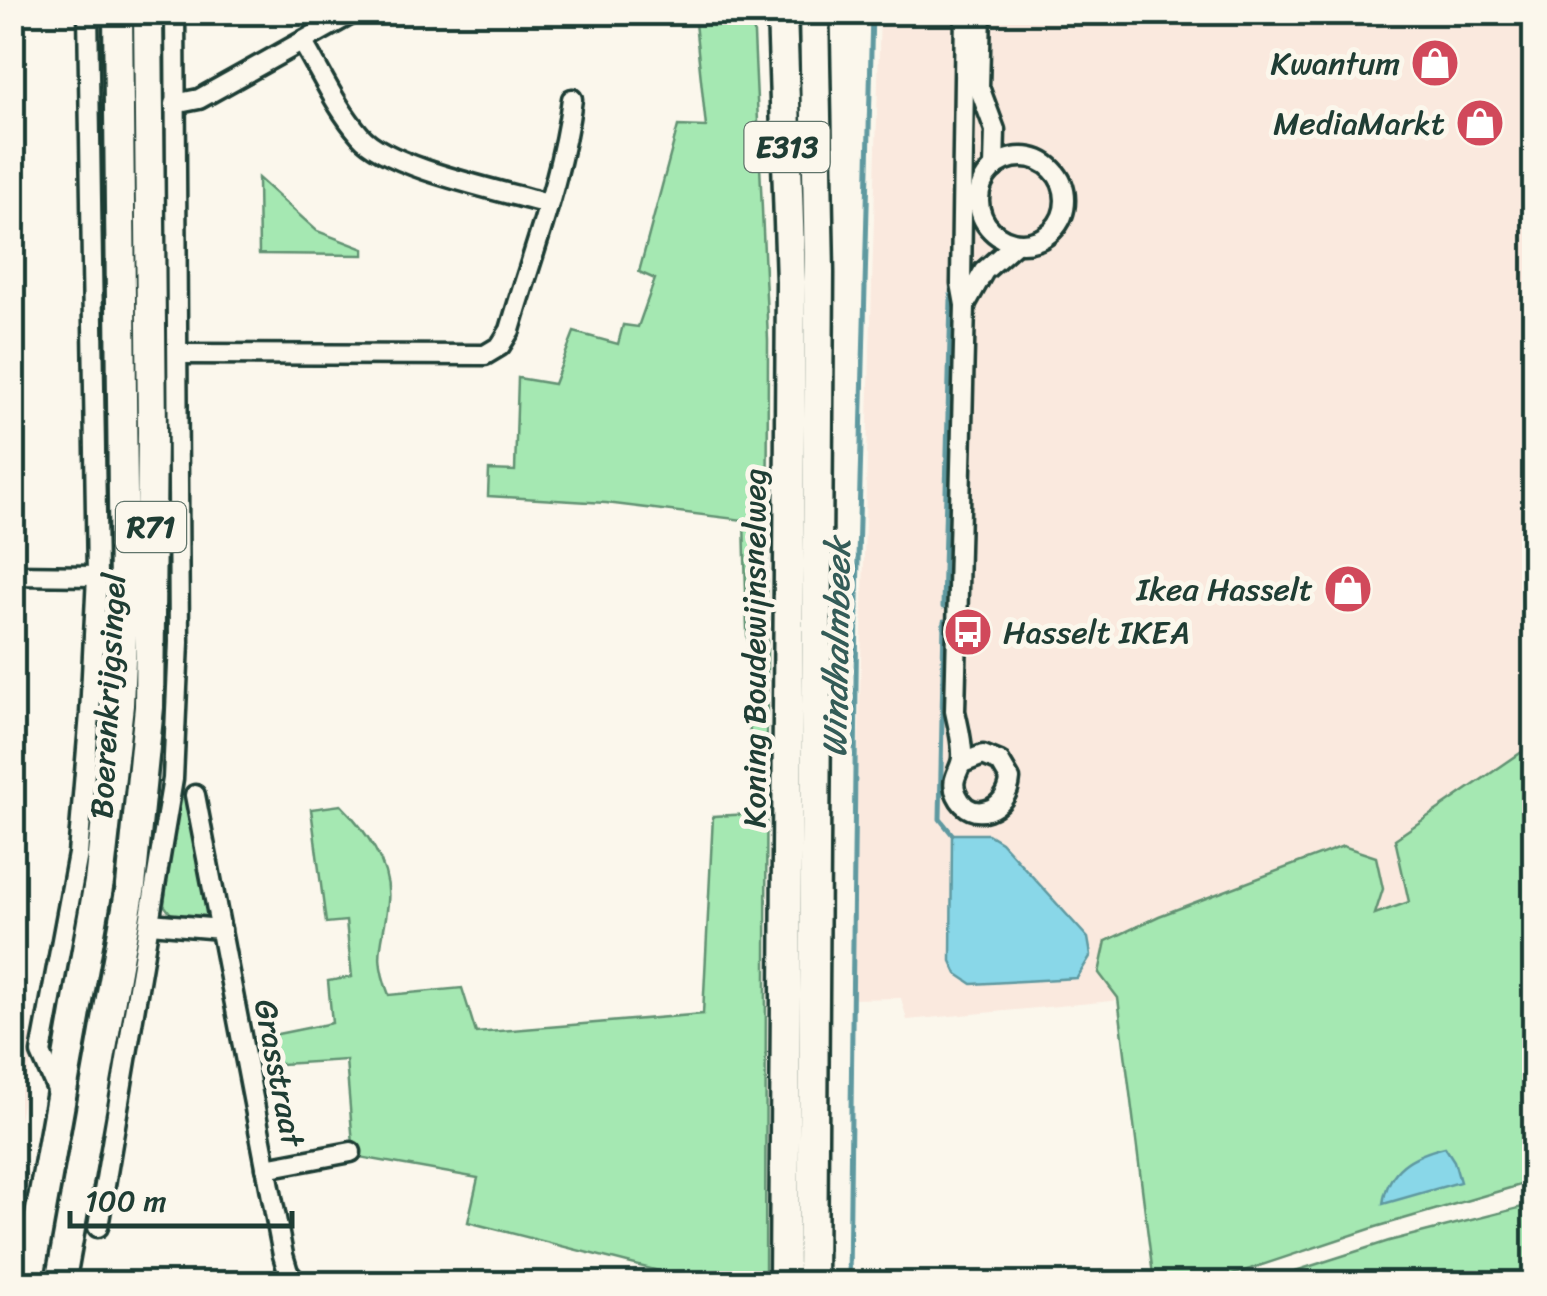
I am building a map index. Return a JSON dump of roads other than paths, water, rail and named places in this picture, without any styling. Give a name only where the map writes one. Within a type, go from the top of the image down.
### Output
[{"type":"highway","name":"Boerenkrijgsingel","points":[[28,1284],[99,882],[119,706],[124,590],[118,12]]},
{"type":"highway","name":"Koning Boudewijnsnelweg","points":[[782,12],[791,282],[784,1284]]},
{"type":"highway","name":"Koning Boudewijnsnelweg","points":[[812,1284],[818,292],[814,12]]},
{"type":"highway","name":"Boerenkrijgsingel","points":[[60,1284],[131,886],[150,707],[157,14]]},
{"type":"street","name":"Boerenkrijgsingel","points":[[61,1098],[41,1052],[78,854],[96,576],[88,12]]},
{"type":"street","points":[[174,104],[198,99],[355,12]]},
{"type":"street","points":[[955,711],[982,755],[1000,762],[1010,780],[1005,800],[989,810],[971,809],[957,797],[954,779],[962,763],[955,711],[965,306],[961,283],[966,12]]},
{"type":"street","points":[[981,12],[980,88],[996,130],[994,168]]},
{"type":"street","name":"Boerenkrijgsingel","points":[[98,1227],[174,764],[179,642],[175,56],[157,14]]},
{"type":"street","points":[[157,14],[175,56]]},
{"type":"street","points":[[303,43],[361,136],[380,152],[548,204]]},
{"type":"street","points":[[178,354],[485,355],[500,346],[510,330],[548,204],[567,135],[572,99]]},
{"type":"street","points":[[965,306],[984,271],[1016,243],[1042,239],[1060,220],[1064,208],[1062,183],[1055,173],[1026,158],[996,130]]},
{"type":"street","points":[[984,271],[989,228],[979,203],[986,178],[1004,162],[1026,158]]},
{"type":"street","points":[[989,228],[1016,243]]},
{"type":"street","points":[[94,471],[122,445]]},
{"type":"street","points":[[12,575],[96,576]]},
{"type":"street","points":[[962,763],[982,755]]},
{"type":"street","name":"Grasstraat","points":[[195,795],[285,1262],[298,1284]]},
{"type":"street","points":[[150,922],[221,929]]},
{"type":"street","name":"Boerenkrijgsingel","points":[[76,1195],[111,1136]]},
{"type":"street","points":[[266,1168],[351,1152]]},
{"type":"water","points":[[952,834],[988,834],[1001,842],[1088,938],[1091,955],[1077,978],[972,984],[957,974],[951,961]]},
{"type":"water","points":[[1445,1147],[1460,1182],[1383,1204],[1396,1172],[1412,1159]]},
{"type":"waterway","name":"Windhalmbeek","points":[[849,1284],[857,599],[872,12]]},
{"type":"waterway","points":[[943,607],[954,184]]},
{"type":"waterway","points":[[944,621],[940,819],[952,834]]},
{"type":"place","name":"Kwantum","points":[[1435,63]]},
{"type":"place","name":"MediaMarkt","points":[[1480,123]]},
{"type":"place","name":"Ikea Hasselt","points":[[1348,589]]},
{"type":"place","name":"Hasselt IKEA","points":[[968,632]]}]
